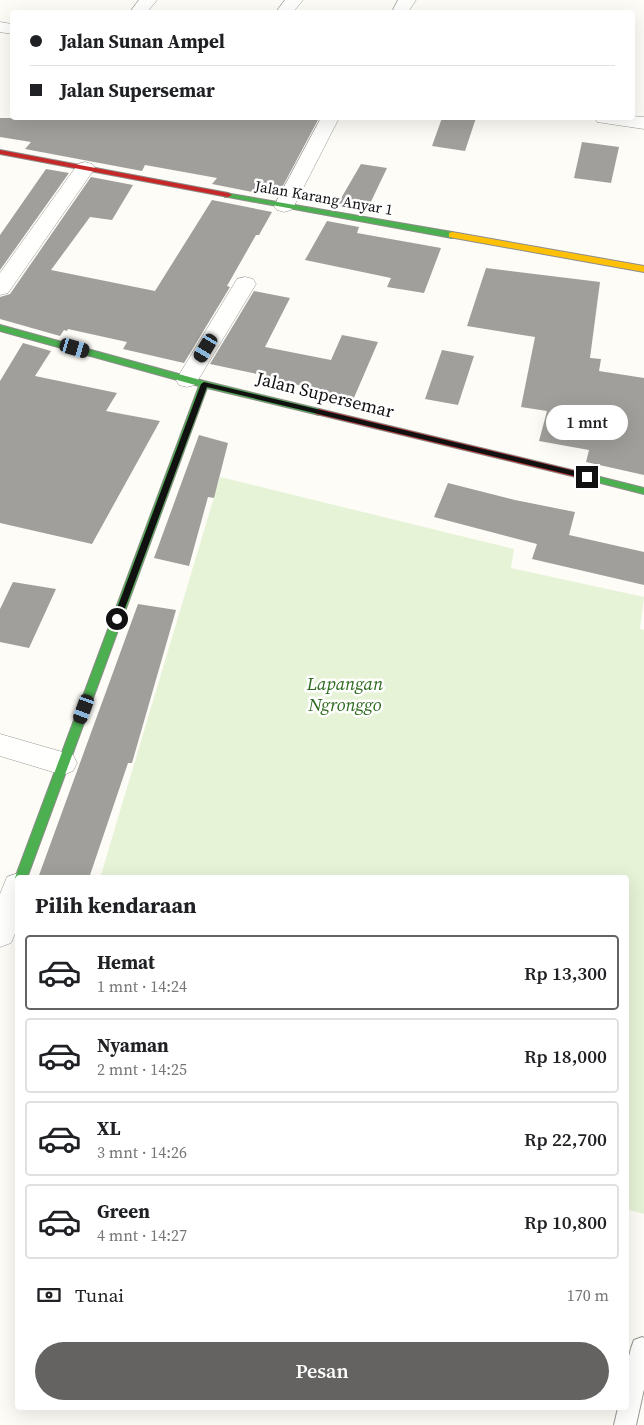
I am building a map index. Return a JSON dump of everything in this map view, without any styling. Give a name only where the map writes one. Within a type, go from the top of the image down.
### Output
[{"type":"street","points":[[140,10],[148,0]]},
{"type":"street","points":[[286,10],[294,0]]},
{"type":"street","points":[[284,206],[329,120]]},
{"type":"street","points":[[620,120],[644,123]]},
{"type":"street","name":"Jalan Karang Anyar 1","points":[[0,152],[284,206],[644,269]]},
{"type":"street","points":[[0,288],[85,168]]},
{"type":"street","points":[[22,875],[196,382],[245,284]]},
{"type":"street","name":"Jalan Supersemar","points":[[0,328],[196,382],[644,491]]},
{"type":"street","points":[[0,745],[63,763]]},
{"type":"street","points":[[0,933],[15,894]]},
{"type":"lane","points":[[629,1407],[642,1348]]},
{"type":"lane","points":[[625,1425],[628,1410]]},
{"type":"green space","name":"Lapangan Ngronggo","points":[[220,477],[514,549],[511,568],[644,597],[640,629],[644,630],[644,1214],[629,1210],[629,875],[101,875]]},
{"type":"building","points":[[0,118],[10,118],[10,120],[318,120],[277,197],[212,184],[217,178],[145,165],[142,171],[25,149],[31,142],[0,137]]},
{"type":"building","points":[[441,120],[475,120],[465,151],[432,146]]},
{"type":"building","points":[[582,142],[619,147],[611,183],[574,178]]},
{"type":"building","points":[[361,164],[387,168],[366,212],[336,207]]},
{"type":"building","points":[[46,169],[69,173],[0,270],[0,235]]},
{"type":"building","points":[[91,177],[133,185],[112,220],[90,217],[51,270],[155,291],[212,200],[272,212],[259,235],[256,235],[227,286],[230,287],[184,363],[123,349],[127,342],[68,329],[67,331],[64,330],[60,336],[0,319],[0,297],[10,294]]},
{"type":"building","points":[[327,221],[359,227],[357,233],[441,248],[424,293],[387,287],[391,278],[305,260]]},
{"type":"building","points":[[486,268],[600,282],[590,358],[601,359],[599,371],[644,378],[644,475],[586,462],[589,450],[539,441],[547,411],[521,407],[535,337],[467,326]]},
{"type":"building","points":[[254,291],[290,298],[265,347],[331,360],[342,335],[378,342],[350,407],[313,400],[318,389],[210,364]]},
{"type":"building","points":[[23,343],[51,351],[35,376],[117,393],[106,411],[160,421],[92,544],[0,523],[0,381]]},
{"type":"building","points":[[442,350],[474,356],[458,405],[425,399]]},
{"type":"building","points":[[199,435],[228,443],[214,498],[208,497],[189,566],[154,558]]},
{"type":"building","points":[[448,483],[515,500],[575,512],[569,535],[644,552],[644,585],[532,559],[537,544],[434,517]]},
{"type":"building","points":[[13,582],[56,589],[29,648],[0,642],[0,609]]},
{"type":"building","points":[[138,604],[176,610],[132,763],[128,763],[90,875],[39,875]]},
{"type":"traffic: fast","points":[[228,195],[452,235]]},
{"type":"traffic: fast","points":[[0,328],[204,384],[319,412]]},
{"type":"traffic: fast","points":[[22,875],[204,384]]},
{"type":"traffic: fast","points":[[580,475],[644,491]]},
{"type":"traffic: slow","points":[[452,235],[644,269]]},
{"type":"traffic: jam","points":[[0,152],[228,195]]},
{"type":"traffic: jam","points":[[319,412],[580,475]]},
{"type":"route","points":[[117,619],[204,384],[587,477]]}]
